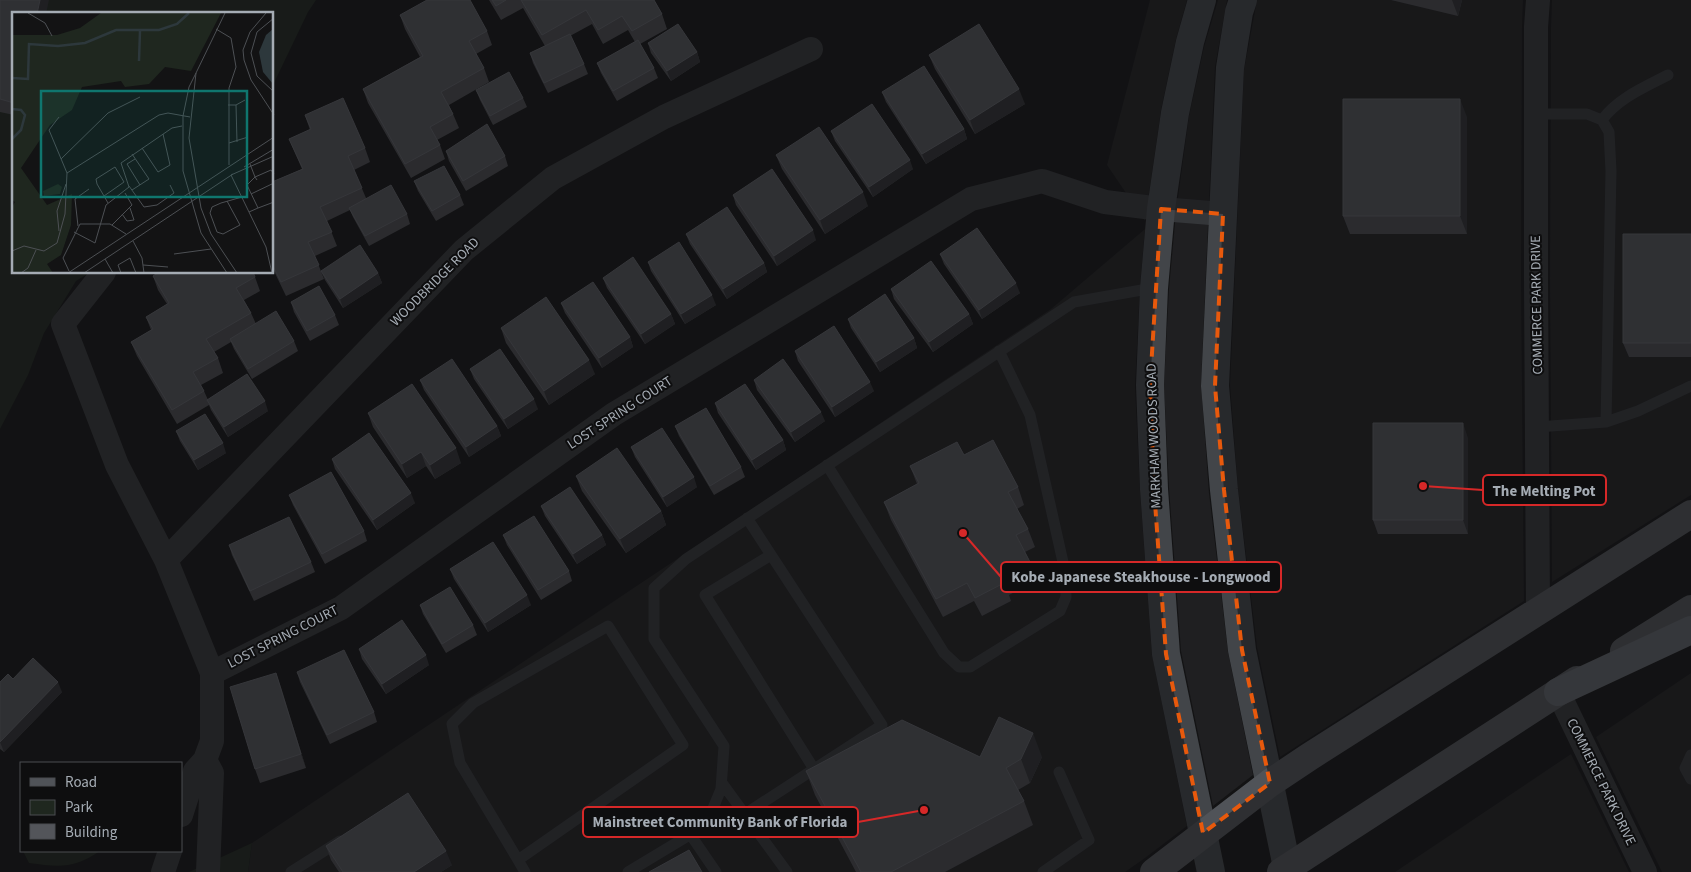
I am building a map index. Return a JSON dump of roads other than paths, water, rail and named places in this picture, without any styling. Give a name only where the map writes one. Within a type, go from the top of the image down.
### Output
[{"type":"highway","points":[[1558,692],[1691,630]]},
{"type":"main road","name":"MARKHAM WOODS ROAD","points":[[1202,0],[1190,42],[1175,113],[1161,209],[1154,288],[1150,385],[1154,489],[1166,654],[1211,872]]},
{"type":"main road","points":[[1243,0],[1239,12],[1230,68],[1215,386],[1223,481],[1242,650],[1270,783],[1285,871],[1558,692],[1691,609]]},
{"type":"main road","points":[[1154,872],[1270,783],[1691,514]]},
{"type":"street","name":"COMMERCE PARK DRIVE","points":[[1538,0],[1536,114],[1538,611]]},
{"type":"street","name":"WOODBRIDGE ROAD","points":[[166,560],[464,250],[553,178],[664,117],[811,49]]},
{"type":"street","name":"LOST SPRING COURT","points":[[212,673],[341,608],[614,414],[971,199],[1042,181],[1105,202],[1161,209]]},
{"type":"street","points":[[1161,209],[1223,214]]},
{"type":"street","points":[[102,274],[62,324],[117,466],[166,560],[212,673],[212,741],[205,760],[195,772],[182,812]]},
{"type":"street","name":"COMMERCE PARK DRIVE","points":[[1558,692],[1641,871]]},
{"type":"street","points":[[205,760],[212,773],[208,872]]},
{"type":"street","points":[[163,872],[170,852]]},
{"type":"lane","points":[[1602,120],[1610,109],[1640,89],[1668,75]]},
{"type":"lane","points":[[1536,114],[1587,114],[1602,120],[1608,132],[1611,171],[1606,422]]},
{"type":"lane","points":[[628,872],[706,825],[722,783],[724,746],[654,639],[654,588],[686,559],[1074,302],[1154,288]]},
{"type":"lane","points":[[827,466],[944,653],[959,667],[970,667],[1060,611],[1066,597],[1065,571],[1030,415],[1000,351]]},
{"type":"lane","points":[[1537,427],[1606,422],[1638,411],[1691,386]]},
{"type":"lane","points":[[745,814],[882,724],[747,518]]},
{"type":"lane","points":[[771,555],[705,596],[814,769]]},
{"type":"lane","points":[[518,860],[683,745],[608,626],[473,703],[452,724],[460,763],[525,872]]},
{"type":"lane","points":[[1691,755],[1686,768],[1691,779]]},
{"type":"lane","points":[[1043,872],[1089,840],[1059,772]]},
{"type":"lane","points":[[722,783],[788,872]]},
{"type":"lane","points":[[690,834],[716,872]]},
{"type":"lane","points":[[291,872],[349,835]]},
{"type":"place","name":"The Melting Pot","points":[[1423,486]]},
{"type":"place","name":"Kobe Japanese Steakhouse - Longwood","points":[[963,533]]},
{"type":"place","name":"Mainstreet Community Bank of Florida","points":[[924,810]]}]
